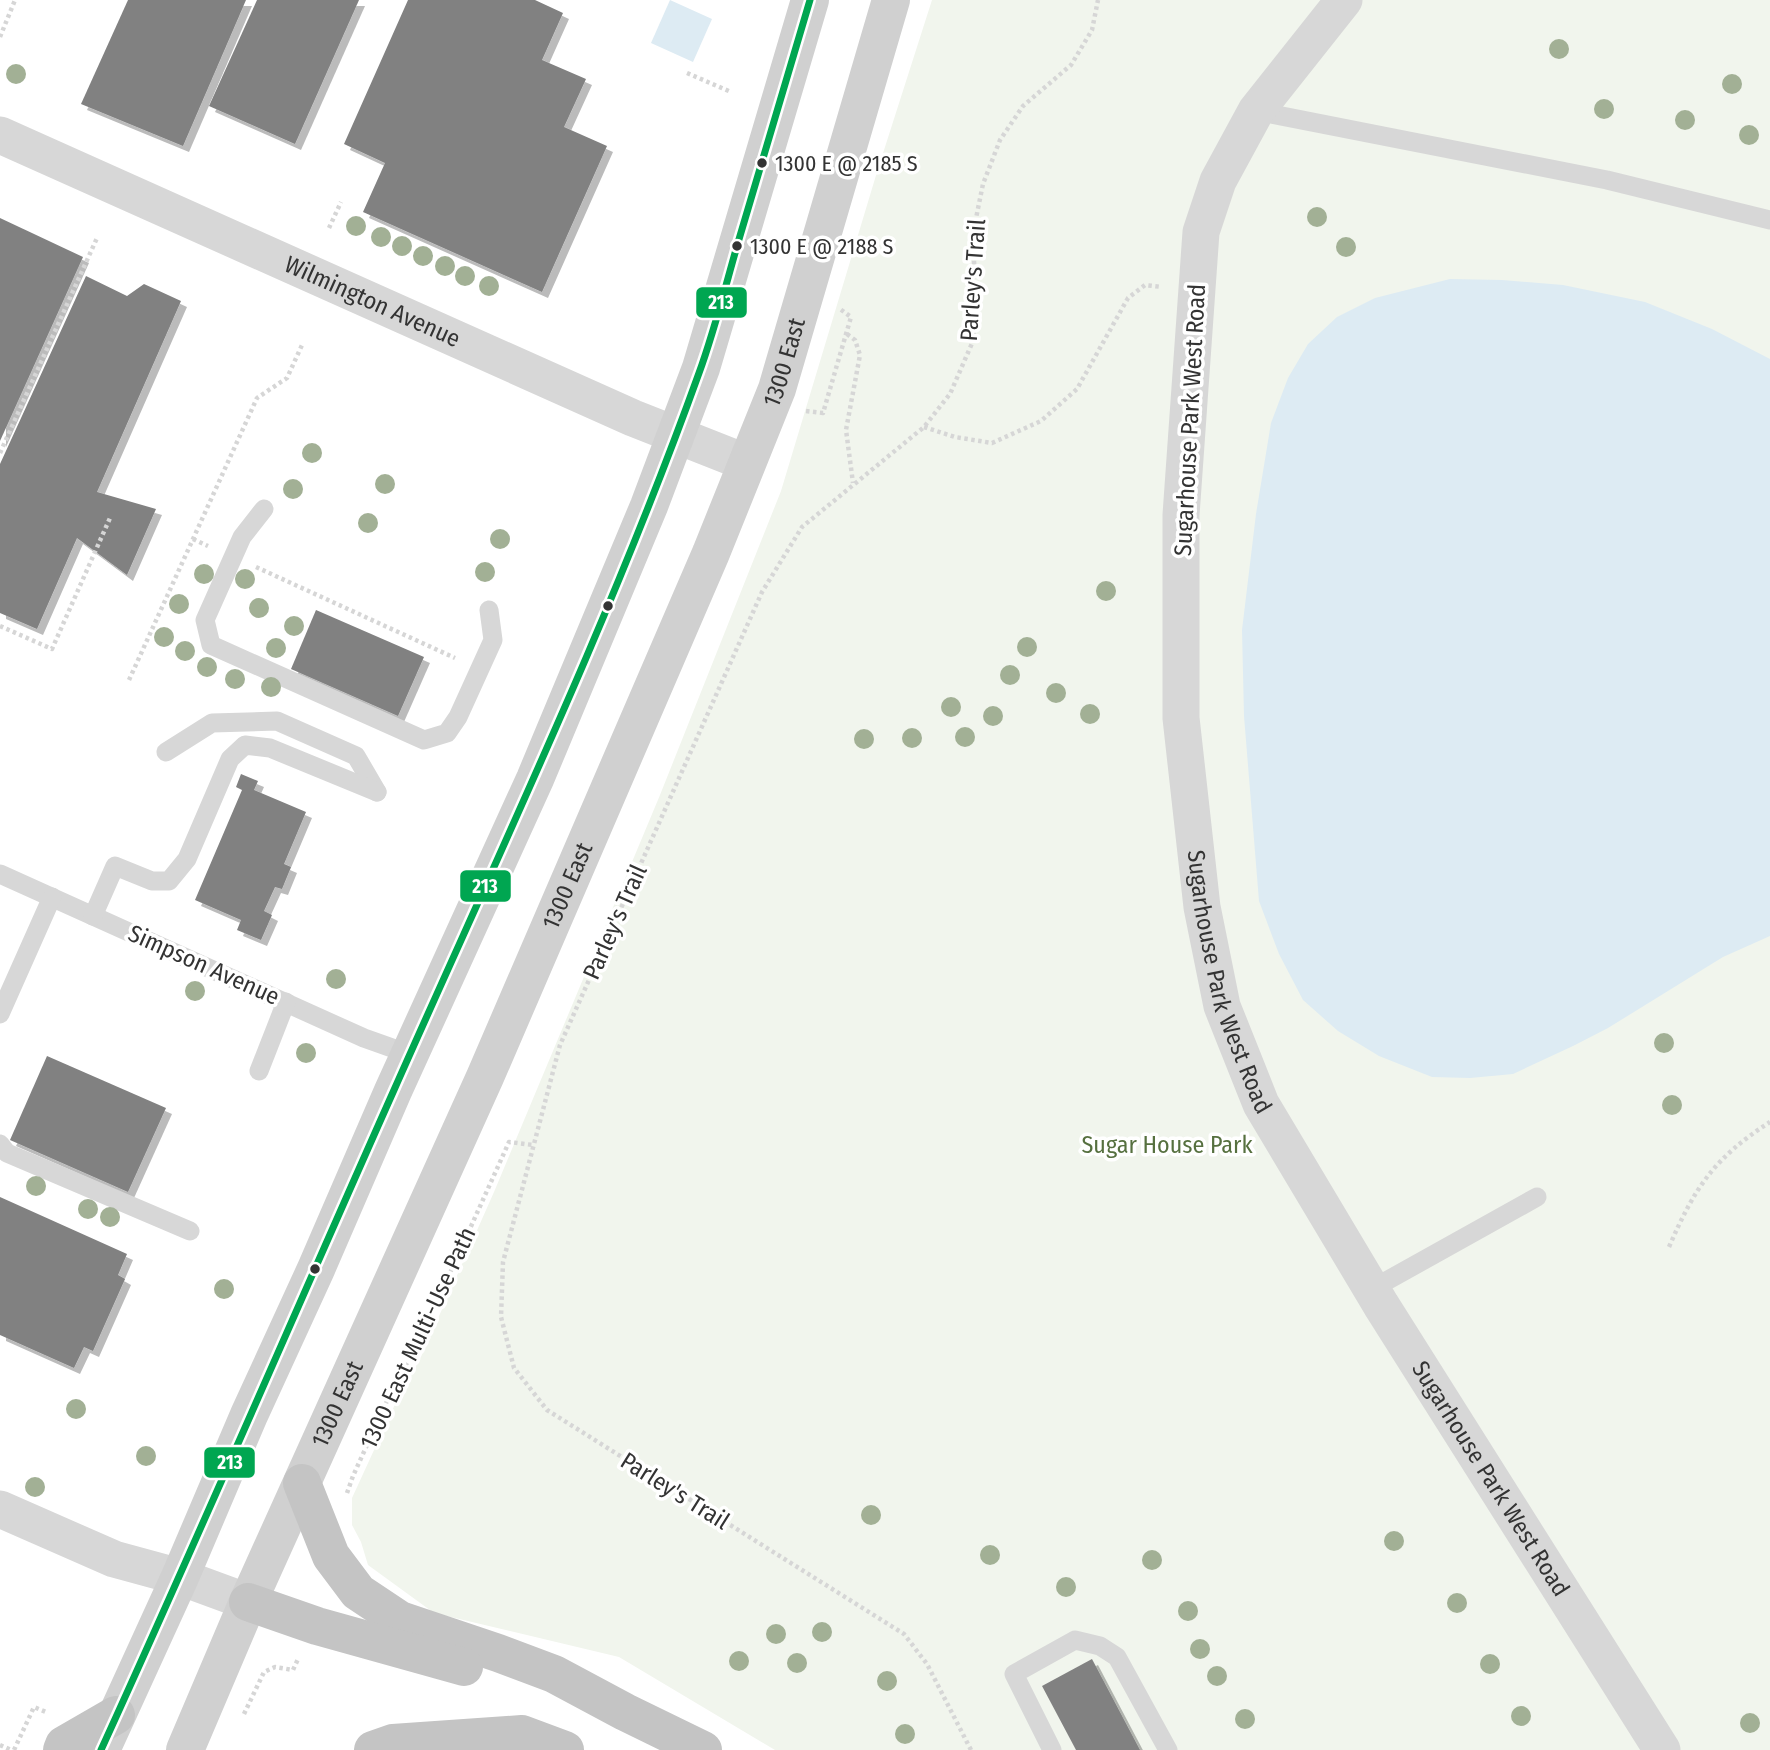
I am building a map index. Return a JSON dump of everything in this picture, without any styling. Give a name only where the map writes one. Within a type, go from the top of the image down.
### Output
[{"type":"highway","points":[[302,1483],[331,1556],[358,1592],[400,1620],[554,1674],[703,1750]]},
{"type":"highway","points":[[248,1602],[317,1626],[625,1712]]},
{"type":"highway","points":[[62,1750],[64,1745],[116,1714]]},
{"type":"highway","points":[[373,1750],[393,1743],[522,1734],[565,1750]]},
{"type":"main road","points":[[100,1750],[180,1577],[409,1054],[540,766],[677,436],[709,346],[810,0]]},
{"type":"main road","name":"1300 East","points":[[185,1750],[248,1602],[490,1064],[711,553],[777,388],[891,0]]},
{"type":"street","name":"Sugarhouse Park West Road","points":[[1344,0],[1256,111],[1217,181],[1201,232],[1181,515],[1181,718],[1202,907],[1222,1006],[1261,1104],[1372,1290],[1662,1750]]},
{"type":"street","name":"Wilmington Avenue","points":[[0,135],[677,436],[747,463]]},
{"type":"street","points":[[0,1509],[114,1559],[180,1577],[248,1602]]},
{"type":"lane","points":[[1256,111],[1607,180],[1770,220]]},
{"type":"lane","points":[[264,509],[242,537],[205,620],[211,645],[424,740],[447,733],[458,717],[493,640],[489,610]]},
{"type":"lane","points":[[93,916],[115,866],[152,881],[169,881],[187,859],[230,760],[245,745],[270,748],[377,792],[356,756],[277,721],[212,723],[166,752]]},
{"type":"lane","name":"Simpson Avenue","points":[[0,874],[364,1038],[409,1054]]},
{"type":"lane","points":[[0,1014],[52,897]]},
{"type":"lane","points":[[259,1071],[286,1002]]},
{"type":"lane","points":[[0,1144],[7,1153],[190,1231]]},
{"type":"lane","points":[[1372,1290],[1537,1197]]},
{"type":"lane","points":[[1052,1750],[1014,1674],[1075,1640],[1100,1646],[1117,1657],[1168,1750]]},
{"type":"path","points":[[0,37],[15,0]]},
{"type":"path","name":"Parley's Trail","points":[[971,1750],[927,1664],[904,1634],[547,1410],[514,1368],[501,1317],[503,1262],[560,1045],[762,592],[802,527],[925,427],[950,394],[973,341],[973,233],[983,184],[1000,140],[1023,106],[1071,65],[1092,30],[1098,0]]},
{"type":"path","points":[[687,72],[731,92]]},
{"type":"path","points":[[329,228],[341,202]]},
{"type":"path","points":[[0,453],[97,238]]},
{"type":"path","points":[[925,427],[955,437],[992,443],[1041,421],[1077,389],[1128,298],[1145,285]]},
{"type":"path","points":[[809,411],[823,413],[851,317]]},
{"type":"path","points":[[846,334],[855,340],[860,355],[846,430],[853,484]]},
{"type":"path","points":[[129,680],[257,398],[287,378],[302,345]]},
{"type":"path","points":[[0,626],[52,649],[110,518]]},
{"type":"path","points":[[255,567],[465,663]]},
{"type":"path","points":[[1669,1247],[1686,1207],[1713,1168],[1739,1142],[1770,1122]]},
{"type":"path","name":"1300 East Multi-Use Path","points":[[346,1502],[353,1475],[392,1390],[413,1355],[509,1143],[533,1145]]},
{"type":"path","points":[[243,1716],[264,1672],[275,1667],[293,1670],[295,1665]]},
{"type":"path","points":[[0,1745],[12,1750],[34,1707],[50,1713]]},
{"type":"green space","name":"Sugar House Park","points":[[932,0],[1770,0],[1770,1750],[775,1750],[619,1657],[434,1613],[368,1565],[352,1525],[352,1498],[397,1400],[420,1359],[494,1192],[660,795],[781,491]]},
{"type":"shaded area","points":[[670,0],[712,19],[693,62],[651,43]]},
{"type":"shaded area","points":[[1450,279],[1563,285],[1645,302],[1712,329],[1770,359],[1770,936],[1723,957],[1608,1028],[1573,1046],[1513,1074],[1470,1078],[1432,1077],[1379,1056],[1338,1031],[1303,1000],[1279,954],[1259,901],[1244,716],[1242,630],[1256,514],[1271,423],[1288,378],[1308,344],[1337,317],[1375,298]]},
{"type":"building","points":[[128,0],[246,0],[183,146],[81,104]]},
{"type":"building","points":[[257,0],[359,0],[295,144],[209,106]]},
{"type":"building","points":[[408,0],[535,0],[563,13],[542,60],[586,79],[564,127],[607,146],[542,292],[363,212],[385,163],[344,144]]},
{"type":"building","points":[[0,218],[83,257],[0,441]]},
{"type":"building","points":[[86,276],[127,296],[144,284],[181,301],[97,492],[156,509],[127,575],[77,538],[37,629],[0,613],[0,464]]},
{"type":"building","points":[[316,610],[424,657],[398,716],[291,669]]},
{"type":"building","points":[[241,774],[258,781],[254,790],[306,812],[284,864],[291,867],[282,889],[275,887],[264,911],[272,915],[261,940],[237,930],[241,920],[195,900],[242,790],[236,787]]},
{"type":"building","points":[[47,1056],[166,1108],[128,1192],[10,1140]]},
{"type":"building","points":[[0,1197],[127,1254],[118,1275],[125,1279],[93,1351],[84,1347],[74,1368],[0,1335]]},
{"type":"building","points":[[1092,1659],[1140,1750],[1076,1750],[1042,1686]]},
{"type":"transit line","name":"213","points":[[101,1750],[553,734],[629,555],[710,342],[810,0]]},
{"type":"place","name":"1300 E @ 2185 S","points":[[762,163]]},
{"type":"place","name":"1300 E @ 2188 S","points":[[737,246]]}]
